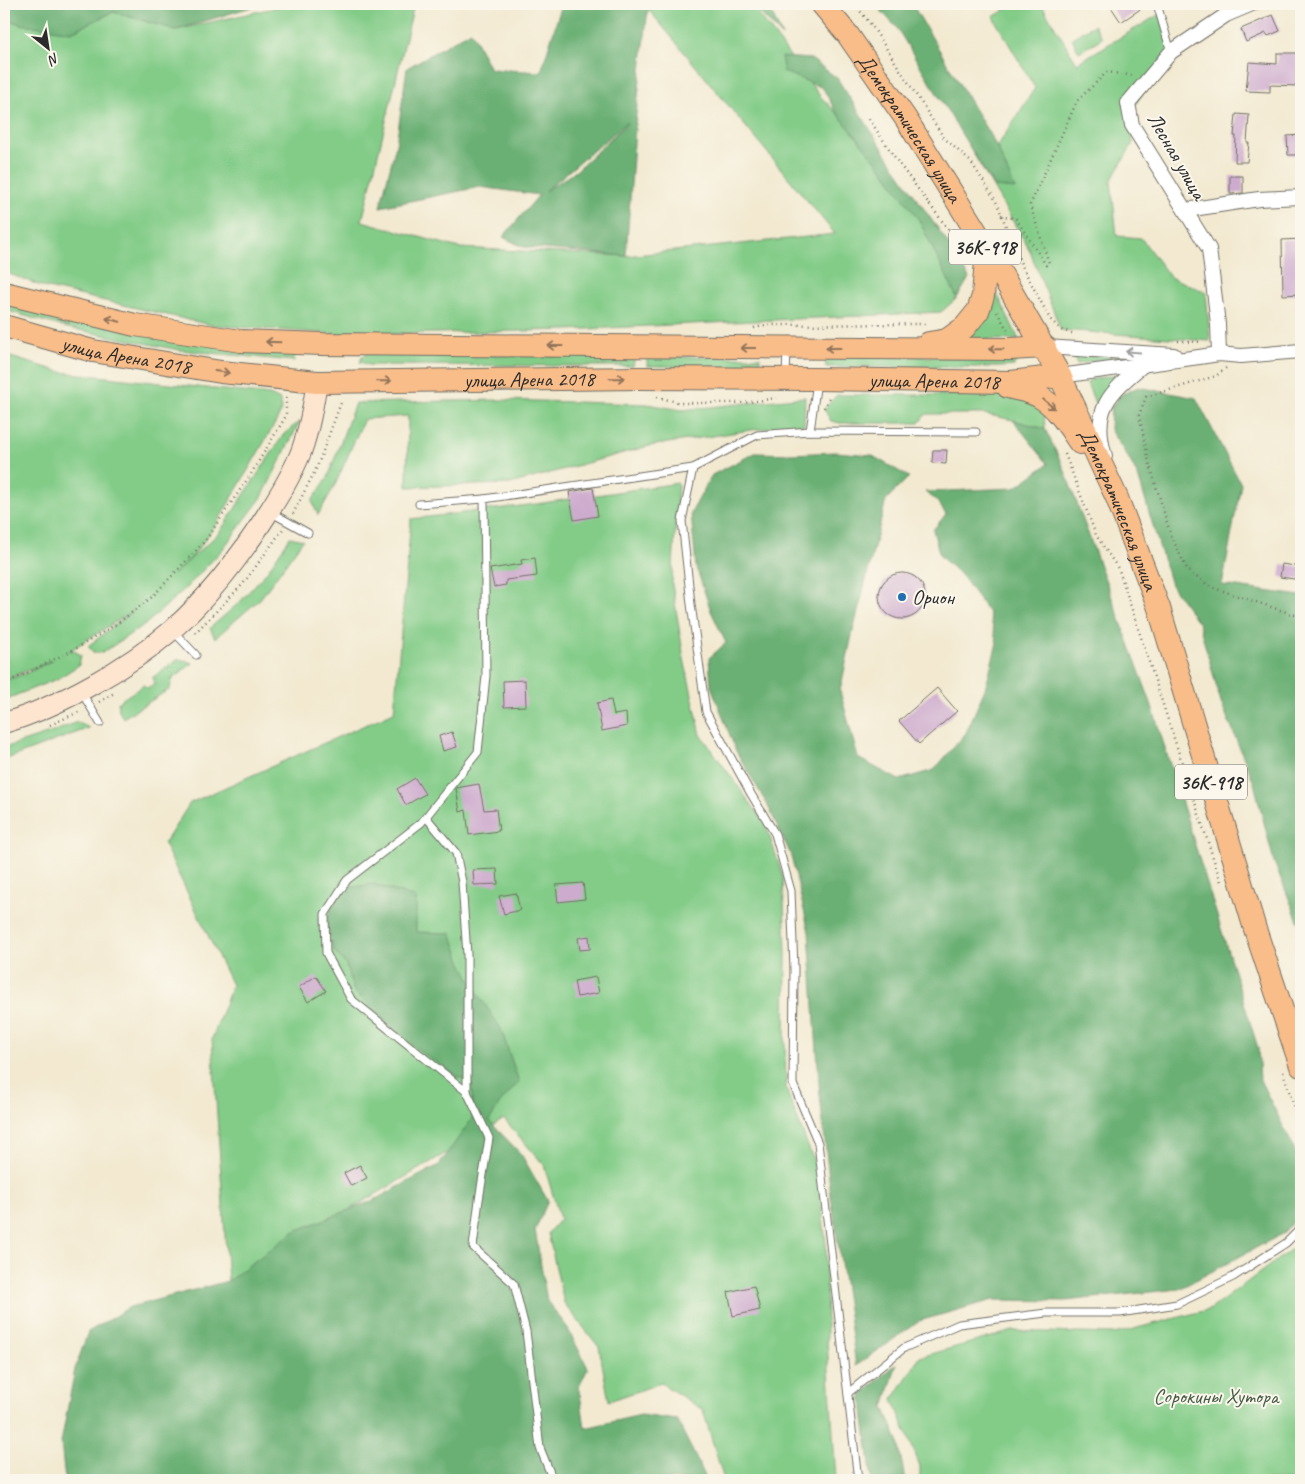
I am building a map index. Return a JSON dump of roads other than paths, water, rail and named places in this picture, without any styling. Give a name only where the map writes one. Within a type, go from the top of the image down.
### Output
[{"type":"main road","name":"Демократическая улица","points":[[822,4],[848,35],[906,119],[987,249],[1060,376],[1117,498],[1159,608],[1255,929],[1292,1069]]},
{"type":"main road","points":[[902,348],[947,340],[964,327],[978,310],[983,296],[987,249]]},
{"type":"main road","name":"улица Арена 2018","points":[[4,293],[135,325],[241,341],[322,344],[787,348],[1010,349],[1044,347]]},
{"type":"main road","name":"улица Арена 2018","points":[[4,326],[93,351],[221,372],[317,382],[640,378],[782,388],[817,378],[988,382],[1028,381],[1060,376]]},
{"type":"main road","points":[[4,723],[85,698],[123,666],[178,636],[210,592],[246,548],[284,488],[300,453],[312,411],[322,344]]},
{"type":"main road","points":[[988,382],[1022,390],[1040,397],[1056,410],[1117,498]]},
{"type":"street","name":"Лесная улица","points":[[1219,348],[1209,249],[1186,210],[1158,170],[1132,125],[1128,103],[1171,52],[1226,14],[1252,4]]},
{"type":"street","points":[[1186,210],[1259,199],[1301,197]]},
{"type":"street","points":[[1044,347],[1199,356]]},
{"type":"street","points":[[1060,376],[1199,356],[1219,348],[1241,356],[1301,351]]},
{"type":"street","points":[[1117,498],[1101,444],[1101,416],[1108,399],[1117,386],[1143,365]]},
{"type":"lane","points":[[1153,4],[1160,14]]},
{"type":"lane","points":[[1157,4],[1171,52]]},
{"type":"lane","points":[[782,388],[787,348]]},
{"type":"lane","points":[[810,431],[817,378]]},
{"type":"lane","points":[[419,504],[484,499],[693,468],[757,435],[810,431],[976,432]]},
{"type":"lane","points":[[693,468],[682,521],[706,712],[775,834],[791,891],[794,969],[793,1084],[818,1143],[858,1480]]},
{"type":"lane","points":[[467,1092],[351,999],[326,953],[325,914],[347,880],[421,823],[478,752],[486,676],[484,499]]},
{"type":"lane","points":[[269,512],[308,533]]},
{"type":"lane","points":[[178,636],[196,655]]},
{"type":"lane","points":[[85,698],[100,723]]},
{"type":"lane","points":[[426,817],[456,853],[462,882],[467,955],[467,1092],[489,1138],[478,1200],[473,1247],[514,1284],[526,1331],[540,1448],[553,1480]]},
{"type":"lane","points":[[848,1392],[904,1348],[959,1324],[1046,1313],[1120,1314],[1178,1304],[1233,1277],[1286,1243],[1301,1228]]},
{"type":"place","name":"Орион","points":[[902,597]]},
{"type":"park label","name":"Сорокины Хутора","points":[[1216,1396]]}]
